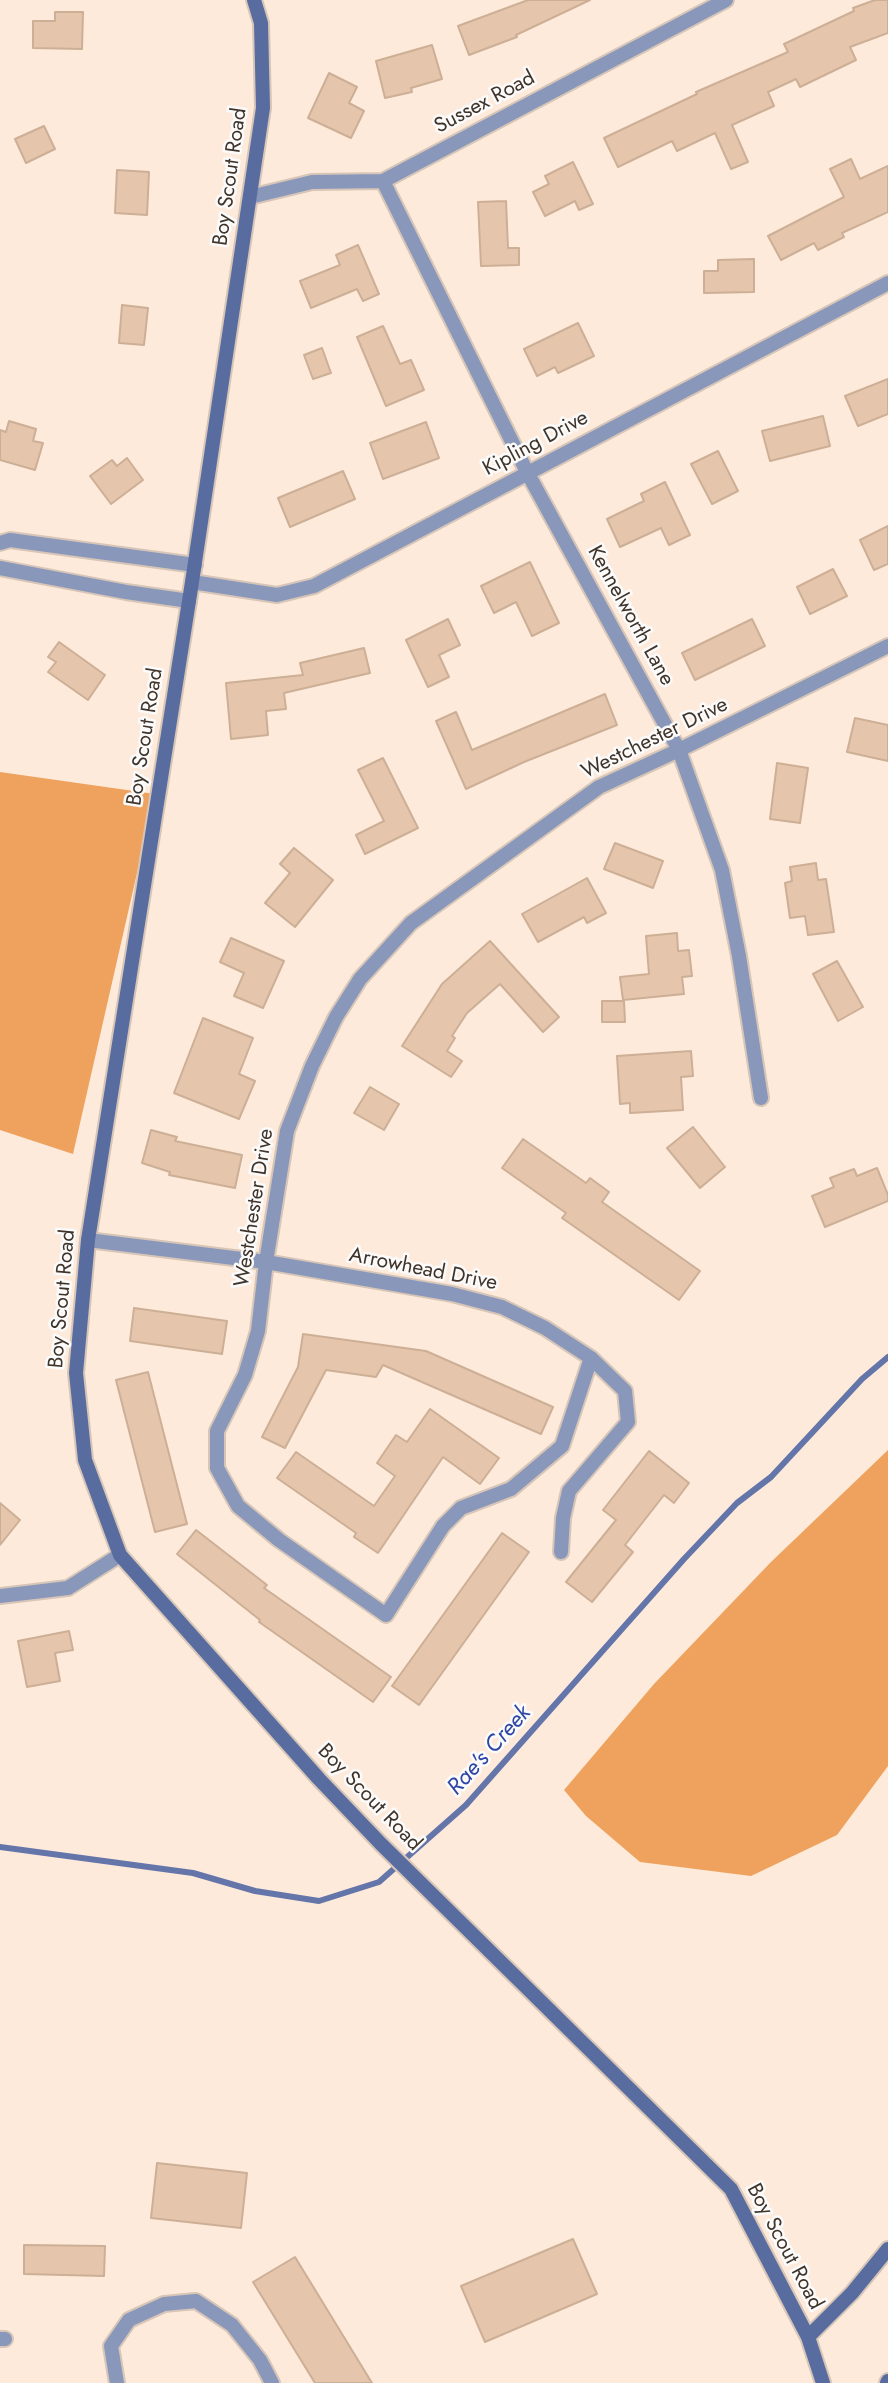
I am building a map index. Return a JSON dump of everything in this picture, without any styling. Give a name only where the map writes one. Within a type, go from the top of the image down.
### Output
[{"type":"street","name":"Boy Scout Road","points":[[254,0],[261,23],[263,108],[195,565],[88,1240],[76,1373],[85,1460],[120,1555],[319,1779],[381,1844],[731,2189],[808,2337],[823,2383]]},
{"type":"street","name":"Sussex Road","points":[[250,197],[312,182],[383,181],[726,0]]},
{"type":"street","name":"Kennelworth Lane","points":[[383,181],[527,472],[680,750],[722,870],[739,956],[761,1098]]},
{"type":"street","name":"Kipling Drive","points":[[192,582],[277,595],[314,586],[888,283]]},
{"type":"street","points":[[0,543],[9,540],[195,565]]},
{"type":"street","points":[[0,568],[188,601]]},
{"type":"street","name":"Westchester Drive","points":[[591,1359],[562,1446],[511,1489],[461,1508],[443,1526],[386,1615],[278,1539],[238,1506],[217,1468],[217,1431],[245,1375],[258,1331],[287,1131],[312,1066],[336,1017],[360,979],[411,923],[599,787],[680,750],[888,646]]},
{"type":"street","name":"Arrowhead Drive","points":[[88,1240],[266,1262],[453,1294],[502,1307],[545,1328],[591,1359],[625,1391],[628,1422],[569,1492],[563,1518],[561,1552]]},
{"type":"street","points":[[0,1596],[68,1588],[120,1555]]},
{"type":"street","points":[[808,2337],[852,2293],[888,2249]]},
{"type":"street","points":[[117,2383],[111,2346],[129,2320],[164,2304],[196,2301],[232,2325],[260,2360],[272,2383]]},
{"type":"shaded area","points":[[0,772],[155,794],[73,1154],[0,1130]]},
{"type":"shaded area","points":[[888,1450],[888,1766],[837,1835],[751,1876],[640,1862],[586,1816],[564,1790],[654,1684],[771,1562]]},
{"type":"building","points":[[528,0],[590,0],[516,35],[517,37],[469,55],[458,26]]},
{"type":"building","points":[[875,0],[888,0],[888,33],[850,47],[856,60],[800,87],[796,79],[768,92],[774,106],[732,125],[748,162],[731,169],[715,133],[677,151],[672,141],[618,167],[604,138],[697,94],[696,92],[788,52],[784,44],[854,11],[853,8]]},
{"type":"building","points":[[55,12],[83,12],[82,49],[33,48],[33,21],[55,21]]},
{"type":"building","points":[[432,45],[442,79],[411,88],[412,92],[385,98],[376,61]]},
{"type":"building","points":[[329,73],[357,87],[349,103],[364,111],[351,138],[308,118]]},
{"type":"building","points":[[44,126],[55,149],[26,163],[15,139]]},
{"type":"building","points":[[851,159],[860,179],[888,166],[888,212],[842,233],[844,237],[818,250],[814,243],[781,260],[768,236],[844,197],[830,169]]},
{"type":"building","points":[[573,162],[593,204],[579,210],[575,201],[545,216],[533,192],[549,184],[545,176]]},
{"type":"building","points":[[117,170],[149,172],[147,215],[115,213]]},
{"type":"building","points":[[506,201],[508,248],[519,248],[519,265],[481,266],[478,202]]},
{"type":"building","points":[[358,245],[379,294],[363,301],[357,289],[311,308],[300,281],[340,265],[336,255]]},
{"type":"building","points":[[754,259],[754,292],[704,293],[704,271],[718,271],[718,260]]},
{"type":"building","points":[[122,305],[148,308],[144,345],[119,343]]},
{"type":"building","points":[[578,323],[594,356],[558,373],[555,367],[537,376],[524,349]]},
{"type":"building","points":[[383,326],[400,364],[411,360],[424,390],[386,406],[357,337]]},
{"type":"building","points":[[322,348],[331,373],[313,379],[304,355]]},
{"type":"building","points":[[888,379],[888,414],[858,426],[845,396]]},
{"type":"building","points":[[823,416],[830,446],[770,461],[762,431]]},
{"type":"building","points":[[9,421],[36,429],[33,441],[43,443],[35,470],[0,460],[0,430],[6,432]]},
{"type":"building","points":[[426,422],[439,458],[383,479],[370,443]]},
{"type":"building","points":[[718,451],[738,491],[712,504],[691,464]]},
{"type":"building","points":[[127,458],[143,480],[111,504],[90,476],[112,460],[117,466]]},
{"type":"building","points":[[343,471],[355,499],[290,527],[278,498]]},
{"type":"building","points":[[665,482],[690,535],[669,545],[661,528],[620,547],[607,519],[644,501],[641,494]]},
{"type":"building","points":[[888,526],[888,564],[874,570],[860,540]]},
{"type":"building","points":[[530,562],[559,623],[532,636],[516,602],[494,613],[481,586]]},
{"type":"building","points":[[833,569],[847,596],[810,614],[797,587]]},
{"type":"building","points":[[448,619],[460,645],[439,655],[449,677],[428,687],[406,640]]},
{"type":"building","points":[[752,619],[765,646],[695,680],[682,653]]},
{"type":"building","points":[[59,642],[105,675],[88,700],[48,672],[56,662],[48,657]]},
{"type":"building","points":[[364,648],[370,673],[284,693],[286,709],[266,711],[268,735],[231,739],[226,683],[303,675],[300,663]]},
{"type":"building","points":[[605,694],[617,725],[524,762],[466,789],[436,721],[456,712],[472,750]]},
{"type":"building","points":[[855,718],[888,725],[888,761],[847,752]]},
{"type":"building","points":[[383,758],[418,828],[365,854],[356,835],[384,821],[358,770]]},
{"type":"building","points":[[777,763],[808,768],[800,823],[770,819]]},
{"type":"building","points":[[615,843],[663,861],[653,888],[604,869]]},
{"type":"building","points":[[294,848],[333,880],[295,927],[265,903],[290,873],[280,864]]},
{"type":"building","points":[[816,863],[818,880],[826,879],[834,932],[808,935],[805,916],[790,918],[785,883],[792,881],[790,867]]},
{"type":"building","points":[[587,878],[606,913],[587,923],[584,917],[538,942],[522,914]]},
{"type":"building","points":[[677,933],[678,951],[689,950],[692,976],[682,977],[684,994],[623,1000],[620,977],[649,974],[646,936]]},
{"type":"building","points":[[231,938],[284,961],[263,1008],[234,996],[244,973],[220,962]]},
{"type":"building","points":[[490,941],[559,1017],[543,1032],[500,984],[467,1013],[452,1036],[455,1038],[447,1051],[462,1061],[451,1077],[402,1046],[442,984]]},
{"type":"building","points":[[837,961],[863,1007],[838,1021],[813,974]]},
{"type":"building","points":[[602,1001],[624,1001],[625,1022],[602,1022]]},
{"type":"building","points":[[203,1018],[253,1038],[239,1074],[255,1081],[239,1119],[174,1093]]},
{"type":"building","points":[[691,1051],[693,1076],[681,1077],[683,1110],[630,1113],[630,1103],[620,1104],[617,1056]]},
{"type":"building","points":[[370,1087],[399,1104],[384,1130],[354,1113]]},
{"type":"building","points":[[693,1127],[725,1167],[700,1188],[667,1148]]},
{"type":"building","points":[[151,1130],[177,1137],[175,1141],[242,1155],[235,1188],[169,1175],[170,1172],[142,1163]]},
{"type":"building","points":[[523,1139],[586,1183],[590,1178],[609,1192],[602,1202],[700,1271],[679,1300],[562,1218],[566,1213],[502,1168]]},
{"type":"building","points":[[877,1168],[888,1201],[825,1227],[812,1196],[834,1187],[830,1178],[854,1169],[857,1176]]},
{"type":"building","points":[[134,1308],[227,1321],[222,1354],[130,1341]]},
{"type":"building","points":[[303,1334],[426,1351],[553,1407],[541,1434],[383,1365],[376,1377],[326,1370],[285,1448],[262,1437],[298,1367]]},
{"type":"building","points":[[148,1372],[187,1524],[155,1532],[116,1380]]},
{"type":"building","points":[[430,1409],[499,1458],[480,1484],[443,1457],[378,1553],[354,1537],[356,1533],[277,1478],[296,1452],[374,1506],[395,1476],[377,1463],[396,1435],[407,1442]]},
{"type":"building","points":[[649,1451],[689,1483],[674,1503],[664,1495],[625,1545],[633,1552],[592,1602],[566,1582],[616,1520],[603,1510]]},
{"type":"building","points":[[0,1503],[20,1520],[0,1545]]},
{"type":"building","points":[[196,1530],[267,1585],[264,1588],[391,1677],[373,1702],[259,1622],[260,1620],[177,1554]]},
{"type":"building","points":[[502,1533],[529,1552],[419,1705],[392,1686]]},
{"type":"building","points":[[69,1631],[73,1650],[55,1653],[60,1681],[27,1687],[18,1641]]},
{"type":"building","points":[[157,2163],[247,2173],[241,2228],[151,2218]]},
{"type":"building","points":[[573,2239],[597,2294],[485,2342],[461,2286]]},
{"type":"building","points":[[24,2245],[105,2246],[104,2276],[24,2274]]},
{"type":"building","points":[[295,2257],[372,2383],[315,2383],[253,2282]]},
{"type":"waterway","name":"Rae's Creek","points":[[0,1847],[193,1873],[255,1891],[319,1901],[379,1882],[466,1805],[684,1559],[737,1503],[771,1477],[862,1379],[888,1357]]}]
